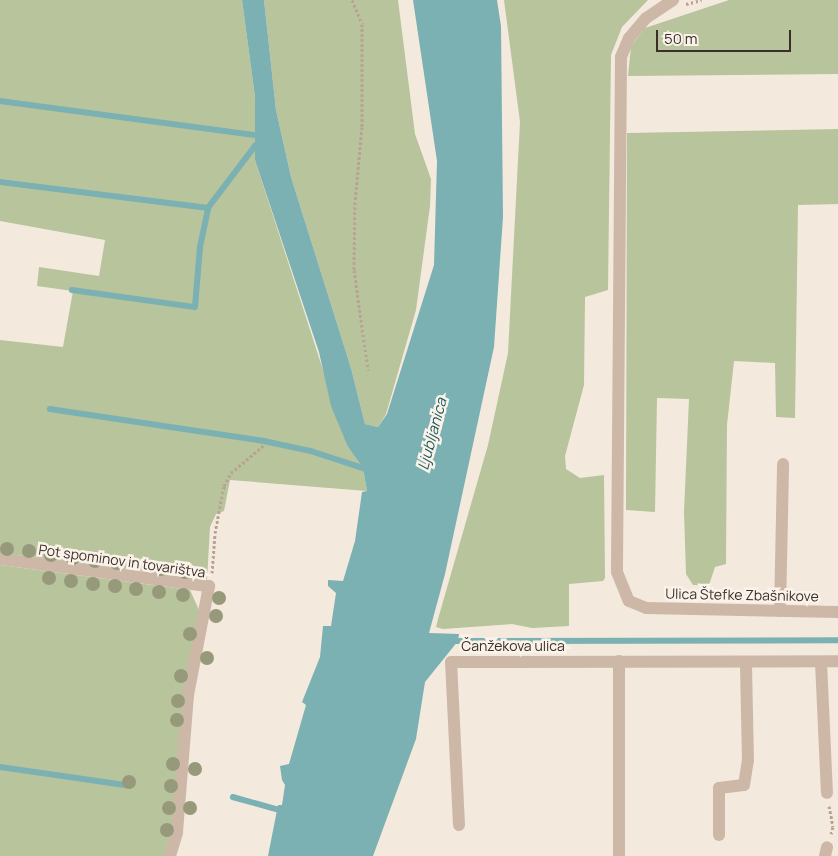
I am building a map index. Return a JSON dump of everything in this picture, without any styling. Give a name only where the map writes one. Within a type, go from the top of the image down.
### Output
[{"type":"street","name":"Ulica Štefke Zbašnikove","points":[[674,0],[646,18],[629,38],[622,57],[619,87],[617,572],[629,601],[646,608],[838,612]]},
{"type":"street","points":[[780,612],[783,464]]},
{"type":"street","name":"Pot spominov in tovarištva","points":[[0,559],[209,586],[188,695],[177,833],[170,856]]},
{"type":"street","points":[[618,661],[619,856]]},
{"type":"street","name":"Čanžekova ulica","points":[[459,825],[450,662],[838,661]]},
{"type":"street","points":[[719,835],[719,788],[744,785],[748,761],[746,662]]},
{"type":"street","points":[[821,662],[827,793]]},
{"type":"path","points":[[352,0],[362,24],[362,127],[355,202],[354,270],[368,370]]},
{"type":"path","points":[[209,586],[220,500],[224,486],[231,473],[264,445]]},
{"type":"path","points":[[826,851],[833,827],[827,793]]},
{"type":"green space","points":[[0,0],[242,0],[255,97],[255,160],[348,447],[363,468],[367,491],[230,480],[224,511],[216,514],[210,527],[207,580],[0,553],[0,340],[63,347],[73,291],[37,286],[39,267],[99,276],[105,240],[0,221]]},
{"type":"green space","points":[[264,0],[398,0],[415,134],[431,179],[430,206],[416,310],[386,414],[378,427],[365,424],[351,368],[291,177],[276,110]]},
{"type":"green space","points":[[504,0],[648,0],[622,27],[611,55],[608,290],[585,297],[584,385],[565,456],[566,469],[580,478],[604,475],[605,578],[603,581],[569,584],[569,626],[532,628],[512,624],[443,629],[436,627],[488,445],[508,353],[520,122]]},
{"type":"green space","points":[[729,0],[838,0],[838,74],[628,76],[631,46],[645,28]]},
{"type":"green space","points":[[838,129],[838,204],[798,205],[795,418],[776,417],[775,363],[734,361],[727,425],[726,564],[715,567],[709,585],[693,585],[686,574],[684,512],[689,399],[657,398],[655,512],[626,510],[627,133]]},
{"type":"green space","points":[[0,565],[190,590],[199,610],[171,833],[164,856],[0,856]]},
{"type":"water","name":"Ljubljanica","points":[[242,0],[264,0],[276,110],[291,177],[351,368],[365,424],[378,427],[387,414],[434,265],[437,161],[413,0],[497,0],[501,26],[503,217],[494,347],[445,574],[429,633],[459,634],[458,641],[425,682],[416,739],[373,856],[268,856],[278,805],[282,805],[285,785],[282,780],[280,766],[289,764],[306,705],[302,702],[320,657],[323,626],[331,626],[336,593],[328,586],[328,580],[343,581],[355,541],[362,492],[367,491],[363,468],[348,447],[331,406],[319,352],[255,160],[255,97]]},
{"type":"waterway","points":[[0,101],[261,136]]},
{"type":"waterway","points":[[72,290],[195,307],[200,247],[208,208],[255,146],[262,145]]},
{"type":"waterway","points":[[0,182],[208,208]]},
{"type":"waterway","points":[[50,409],[264,441],[311,451],[369,470]]},
{"type":"waterway","points":[[450,641],[838,640]]},
{"type":"waterway","points":[[0,767],[125,785]]},
{"type":"waterway","points":[[233,797],[283,811]]}]
